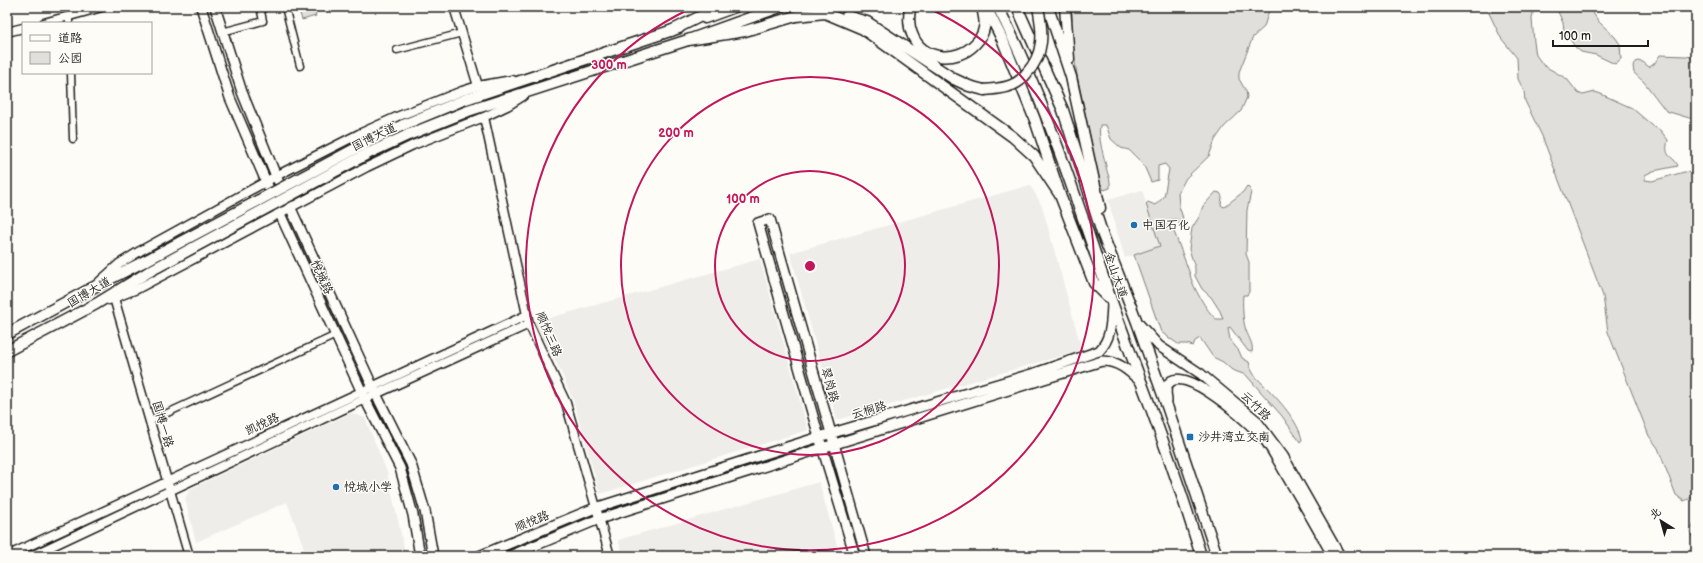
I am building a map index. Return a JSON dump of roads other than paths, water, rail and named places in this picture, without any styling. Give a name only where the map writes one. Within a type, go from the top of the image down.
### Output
[{"type":"main road","name":"悦城路","points":[[202,7],[230,98],[266,182],[363,395],[400,468],[413,515],[420,556]]},
{"type":"main road","name":"悦城路","points":[[215,7],[242,92],[276,176],[374,390],[411,464],[425,511],[434,556]]},
{"type":"main road","points":[[671,30],[719,7]]},
{"type":"main road","name":"国博大道","points":[[7,334],[366,143],[403,125],[466,99],[735,7]]},
{"type":"main road","name":"国博大道","points":[[7,352],[96,304],[150,271],[408,134],[468,111],[688,40],[780,7]]},
{"type":"main road","points":[[910,7],[908,18],[912,35],[919,45],[930,54],[942,58],[956,56],[970,50],[979,40],[984,28],[982,7]]},
{"type":"main road","points":[[986,7],[1003,41],[1035,120],[1060,195],[1094,283],[1112,301]]},
{"type":"main road","name":"金山大道","points":[[998,7],[1013,37],[1046,116],[1142,383],[1201,556]]},
{"type":"main road","name":"金山大道","points":[[1017,7],[1063,110],[1102,233],[1137,322],[1168,409],[1217,556]]},
{"type":"main road","points":[[688,40],[745,31],[796,16],[825,13],[847,16],[866,22],[954,79],[969,86],[984,90],[1012,85],[1034,66],[1040,52],[1042,40],[1042,25],[1038,7]]},
{"type":"main road","points":[[1048,7],[1071,77],[1110,252]]},
{"type":"main road","points":[[1065,7],[1071,77]]},
{"type":"main road","points":[[825,13],[863,29],[1013,137],[1034,156],[1060,195]]},
{"type":"main road","name":"翠岗路","points":[[855,556],[822,448],[758,223],[770,219],[866,556]]},
{"type":"main road","name":"云桐路","points":[[595,508],[831,433],[1038,372],[1099,351],[1106,344],[1109,336],[1112,301]]},
{"type":"main road","name":"云竹路","points":[[1137,322],[1159,346],[1201,374],[1256,420],[1270,436],[1340,556]]},
{"type":"main road","name":"云桐路","points":[[599,519],[1102,361],[1111,361],[1120,365],[1142,383]]},
{"type":"main road","name":"云竹路","points":[[1168,409],[1167,386],[1171,382],[1181,379],[1194,383],[1232,409],[1251,425],[1277,458],[1333,556]]},
{"type":"main road","name":"顺悦路","points":[[479,556],[595,508]]},
{"type":"main road","name":"顺悦路","points":[[510,556],[599,519]]},
{"type":"street","points":[[52,22],[69,20],[102,7]]},
{"type":"street","points":[[222,32],[263,21],[260,7]]},
{"type":"street","points":[[285,7],[300,66]]},
{"type":"street","points":[[454,7],[478,86]]},
{"type":"street","points":[[7,32],[22,28]]},
{"type":"street","points":[[397,50],[462,33]]},
{"type":"street","points":[[71,74],[73,139]]},
{"type":"street","points":[[92,288],[119,264],[140,251],[276,176],[359,134],[399,116],[478,86],[531,77]]},
{"type":"street","points":[[96,304],[137,289],[367,167],[413,145],[484,117],[507,106],[533,90]]},
{"type":"street","name":"顺悦三路","points":[[484,117],[529,324],[566,403],[610,556]]},
{"type":"street","name":"国博一路","points":[[114,298],[189,556]]},
{"type":"street","name":"凯悦路","points":[[374,390],[527,315]]},
{"type":"street","name":"凯悦路","points":[[7,556],[167,481],[529,324]]},
{"type":"street","points":[[150,421],[336,335]]},
{"type":"street","name":"凯悦路","points":[[31,556],[170,490],[363,395]]},
{"type":"place","name":"中国石化","points":[[1134,225]]},
{"type":"place","name":"沙井湾立交南","points":[[1190,437]]},
{"type":"place","name":"悦城小学","points":[[336,487]]}]
